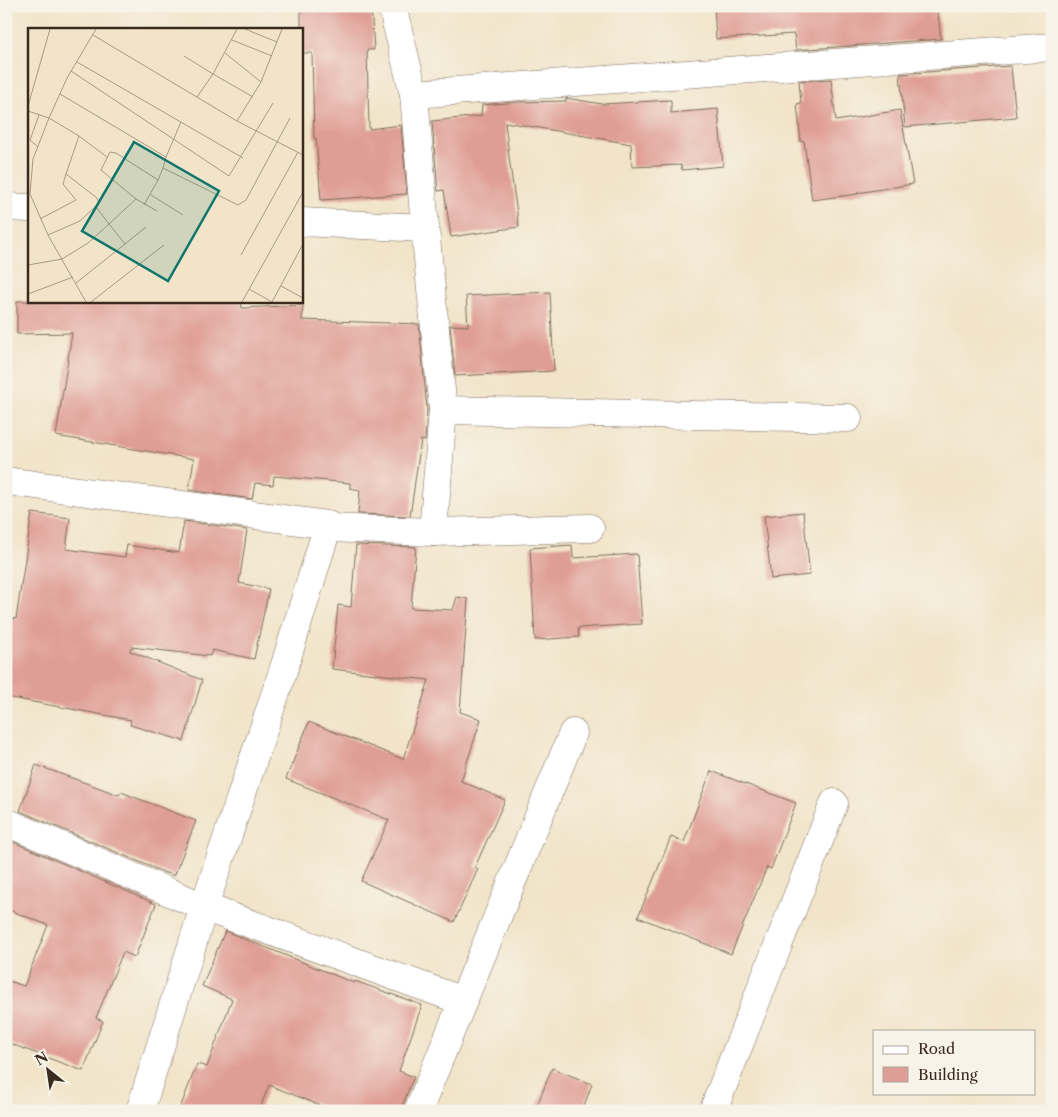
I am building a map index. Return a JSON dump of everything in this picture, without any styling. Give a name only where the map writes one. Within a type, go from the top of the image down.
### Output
[{"type":"street","points":[[392,6],[414,94],[443,410],[433,532]]},
{"type":"street","points":[[414,94],[1052,47]]},
{"type":"street","points":[[6,207],[28,208]]},
{"type":"street","points":[[302,222],[425,228]]},
{"type":"street","points":[[443,410],[848,418]]},
{"type":"street","points":[[6,481],[328,525],[283,671],[204,907],[140,1111]]},
{"type":"street","points":[[327,528],[433,532],[590,528]]},
{"type":"street","points":[[418,1111],[573,733]]},
{"type":"street","points":[[713,1111],[834,803]]},
{"type":"street","points":[[6,822],[204,907],[463,1001]]},
{"type":"building","points":[[371,6],[374,50],[367,50],[369,129],[401,125],[407,194],[321,200],[316,138],[314,138],[312,53],[302,53],[301,8]]},
{"type":"building","points":[[714,6],[937,6],[941,39],[796,50],[794,34],[716,39]]},
{"type":"building","points":[[1011,66],[1016,117],[905,127],[900,74]]},
{"type":"building","points":[[831,79],[836,121],[900,110],[913,184],[812,200],[804,141],[801,142],[797,104],[801,103],[799,81]]},
{"type":"building","points":[[566,98],[602,104],[671,100],[671,113],[718,109],[723,166],[682,170],[681,165],[632,167],[631,144],[505,122],[519,227],[451,237],[444,190],[438,191],[432,121],[481,116],[482,105],[566,101]]},
{"type":"building","points":[[550,292],[554,371],[455,376],[450,325],[468,326],[466,296]]},
{"type":"building","points":[[17,301],[241,302],[242,308],[303,305],[302,320],[419,324],[427,410],[425,441],[421,440],[410,516],[358,514],[360,490],[350,488],[350,483],[274,476],[273,485],[255,483],[252,499],[189,490],[194,459],[56,436],[72,333],[17,334]]},
{"type":"building","points":[[803,512],[810,575],[771,579],[764,516]]},
{"type":"building","points":[[32,513],[70,518],[66,549],[125,557],[127,545],[179,553],[184,521],[247,530],[239,583],[269,589],[254,659],[212,650],[210,656],[131,647],[130,651],[202,680],[184,741],[130,725],[131,720],[6,697],[6,617],[16,619]]},
{"type":"building","points":[[356,545],[416,547],[411,608],[453,610],[457,597],[468,599],[460,712],[481,719],[461,781],[505,800],[475,867],[478,869],[454,922],[361,881],[389,820],[286,779],[309,722],[403,759],[429,680],[332,669],[338,605],[351,607]]},
{"type":"building","points":[[572,545],[573,558],[637,554],[642,624],[578,628],[579,637],[535,640],[530,548]]},
{"type":"building","points":[[36,765],[119,795],[121,792],[196,821],[174,876],[20,811]]},
{"type":"building","points":[[711,771],[796,803],[771,869],[767,867],[731,954],[638,917],[671,837],[684,842]]},
{"type":"building","points":[[11,841],[156,904],[135,957],[123,952],[96,1018],[103,1021],[83,1071],[6,1042],[6,980],[24,986],[48,925],[6,909],[6,854]]},
{"type":"building","points":[[225,931],[354,983],[355,981],[422,1005],[399,1071],[414,1077],[400,1111],[334,1111],[269,1085],[259,1111],[179,1111],[197,1064],[207,1067],[232,999],[202,986]]},
{"type":"building","points":[[552,1068],[592,1084],[582,1111],[535,1111]]}]
